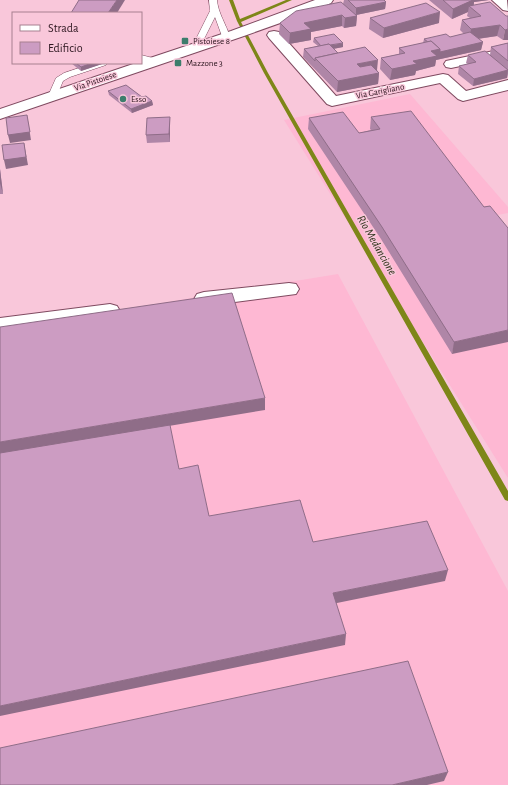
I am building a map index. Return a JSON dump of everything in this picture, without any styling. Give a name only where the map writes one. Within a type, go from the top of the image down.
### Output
[{"type":"street","name":"Via Pistoiese","points":[[148,60],[231,36],[309,8],[326,0]]},
{"type":"street","points":[[499,0],[508,7]]},
{"type":"street","name":"Via Garigliano","points":[[274,35],[332,101],[443,78],[463,96],[508,85]]},
{"type":"street","points":[[452,64],[508,52]]},
{"type":"street","name":"Via Pistoiese","points":[[0,114],[53,96],[137,64]]},
{"type":"street","points":[[187,302],[289,289]]},
{"type":"street","points":[[0,326],[125,310]]},
{"type":"lane","points":[[213,0],[214,11],[231,36]]},
{"type":"lane","points":[[196,47],[214,11]]},
{"type":"lane","points":[[53,96],[60,80],[67,75],[100,64]]},
{"type":"shaded area","points":[[410,94],[508,207],[508,213],[492,216],[508,237],[508,478],[284,120]]},
{"type":"shaded area","points":[[338,274],[508,591],[508,785],[0,785],[0,318],[1,329]]},
{"type":"building","points":[[79,0],[117,0],[109,12],[72,12]]},
{"type":"building","points":[[348,0],[384,0],[386,2],[356,8]]},
{"type":"building","points":[[443,0],[473,0],[453,9]]},
{"type":"building","points":[[341,2],[357,16],[345,18],[342,15],[304,23],[311,29],[290,33],[280,23],[296,11]]},
{"type":"building","points":[[490,2],[506,16],[508,16],[508,29],[505,30],[500,25],[471,29],[462,20],[481,16],[469,6]]},
{"type":"building","points":[[426,3],[440,12],[384,28],[370,18]]},
{"type":"building","points":[[470,32],[483,42],[440,52],[440,49],[431,41],[428,42],[424,39],[446,34],[450,37]]},
{"type":"building","points":[[334,34],[343,43],[321,46],[314,38]]},
{"type":"building","points":[[431,41],[440,49],[431,51],[437,56],[413,61],[417,64],[392,69],[381,58],[405,53],[399,48]]},
{"type":"building","points":[[508,43],[508,61],[491,47]]},
{"type":"building","points":[[329,44],[338,53],[315,58],[315,61],[304,49]]},
{"type":"building","points":[[365,47],[378,60],[357,64],[360,67],[371,65],[379,73],[338,81],[315,58]]},
{"type":"building","points":[[485,51],[508,70],[474,79],[459,66],[476,62],[468,55]]},
{"type":"building","points":[[77,64],[89,64],[81,67]]},
{"type":"building","points":[[126,85],[142,97],[146,96],[152,101],[131,109],[108,91]]},
{"type":"building","points":[[411,111],[484,207],[490,206],[508,228],[508,330],[454,342],[382,227],[309,118],[343,112],[359,133],[380,129],[371,117]]},
{"type":"building","points":[[27,115],[30,132],[8,135],[6,118]]},
{"type":"building","points":[[170,117],[169,134],[146,135],[147,118]]},
{"type":"building","points":[[24,143],[26,157],[4,160],[2,145]]},
{"type":"building","points":[[232,293],[265,398],[0,442],[0,327]]},
{"type":"building","points":[[170,425],[179,469],[198,465],[209,516],[300,500],[313,542],[427,521],[448,570],[333,593],[346,634],[0,706],[0,453]]},
{"type":"building","points":[[408,661],[448,772],[392,785],[0,785],[0,748]]},
{"type":"waterway","name":"Rio Medancione","points":[[231,0],[239,21]]},
{"type":"waterway","points":[[239,21],[290,0]]},
{"type":"waterway","name":"Rio Medancione","points":[[239,21],[266,73],[508,498]]},
{"type":"place","name":"Pistoiese 8","points":[[185,41]]},
{"type":"place","name":"Mazzone 3","points":[[178,63]]},
{"type":"place","name":"Esso","points":[[123,99]]}]
